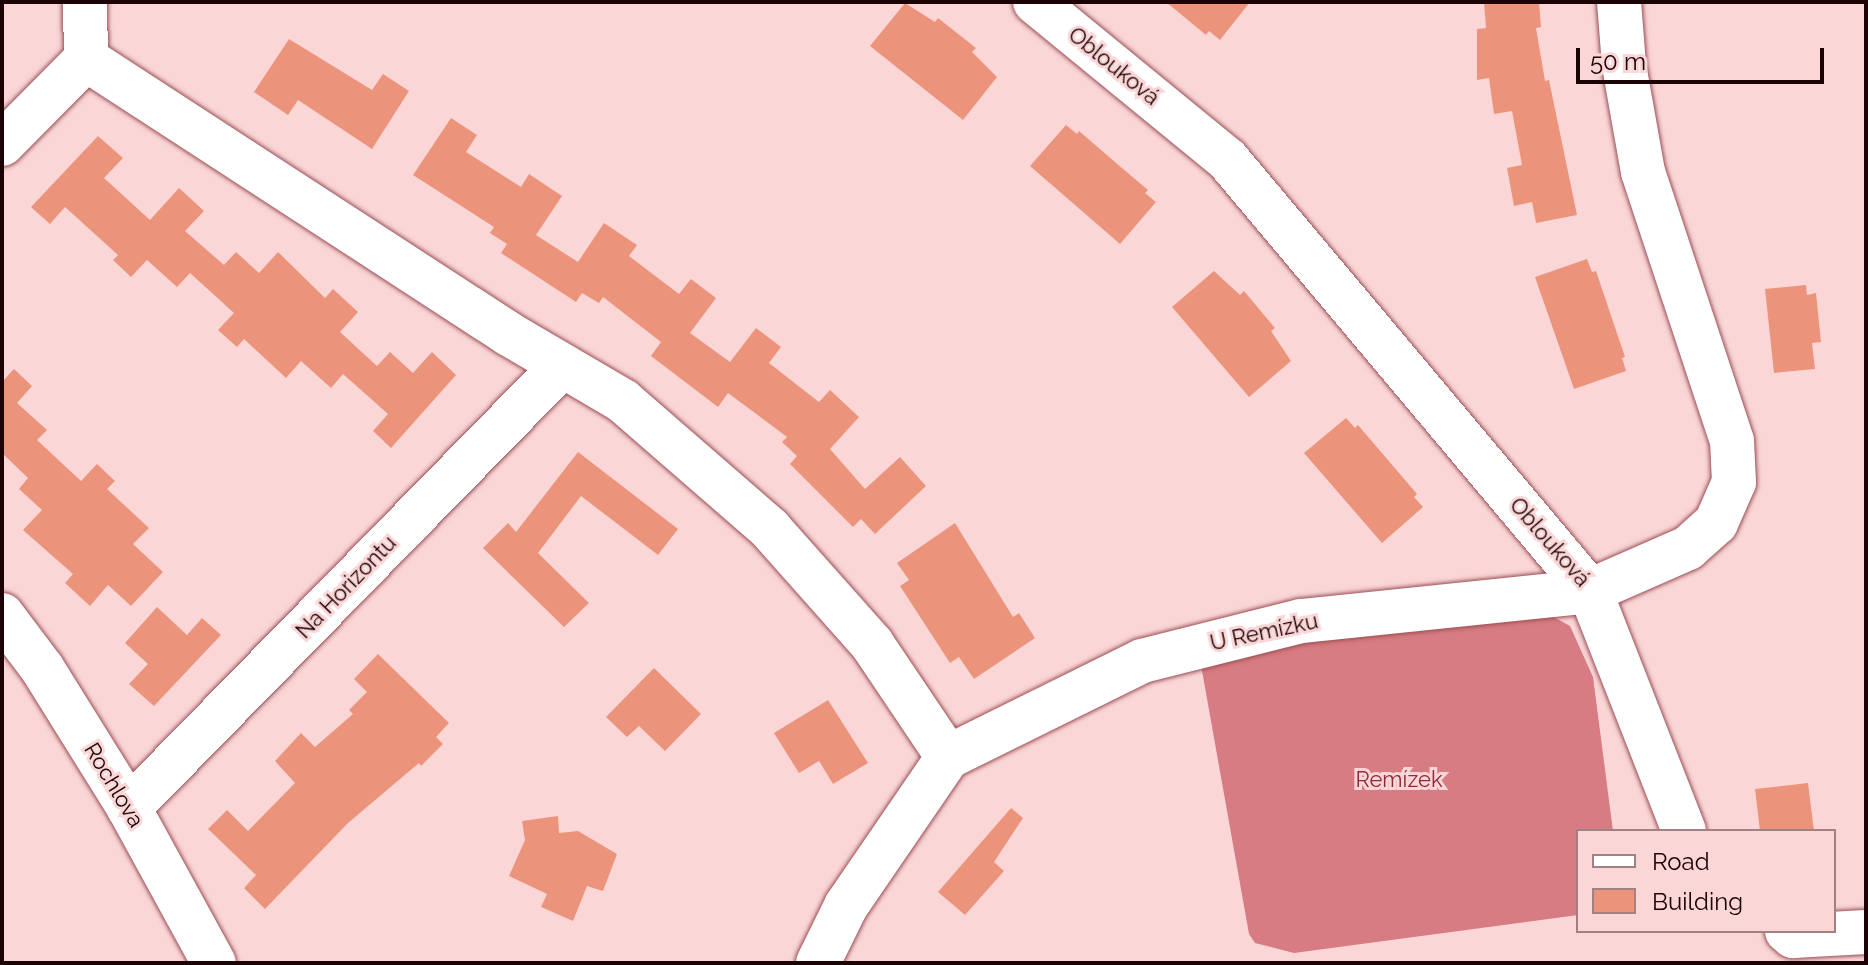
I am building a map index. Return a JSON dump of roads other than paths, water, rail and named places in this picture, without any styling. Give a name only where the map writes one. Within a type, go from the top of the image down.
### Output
[{"type":"street","points":[[2,144],[86,59],[85,2]]},
{"type":"street","name":"Oblouková","points":[[1035,2],[1227,159],[1590,591],[1688,548],[1716,523],[1734,482],[1732,441],[1643,172],[1624,65],[1619,2]]},
{"type":"street","points":[[86,59],[562,366],[623,401],[770,529],[872,644],[948,757]]},
{"type":"street","name":"Na Horizontu","points":[[129,808],[562,366]]},
{"type":"street","points":[[1590,591],[1683,829]]},
{"type":"street","name":"U Remízku","points":[[818,963],[846,906],[948,757],[1142,661],[1301,621],[1590,591]]},
{"type":"street","name":"Rochlova","points":[[2,615],[42,668],[129,808],[214,963]]},
{"type":"street","points":[[1789,933],[1793,936],[1866,932]]},
{"type":"park label","name":"Remízek","points":[[1399,780]]}]
